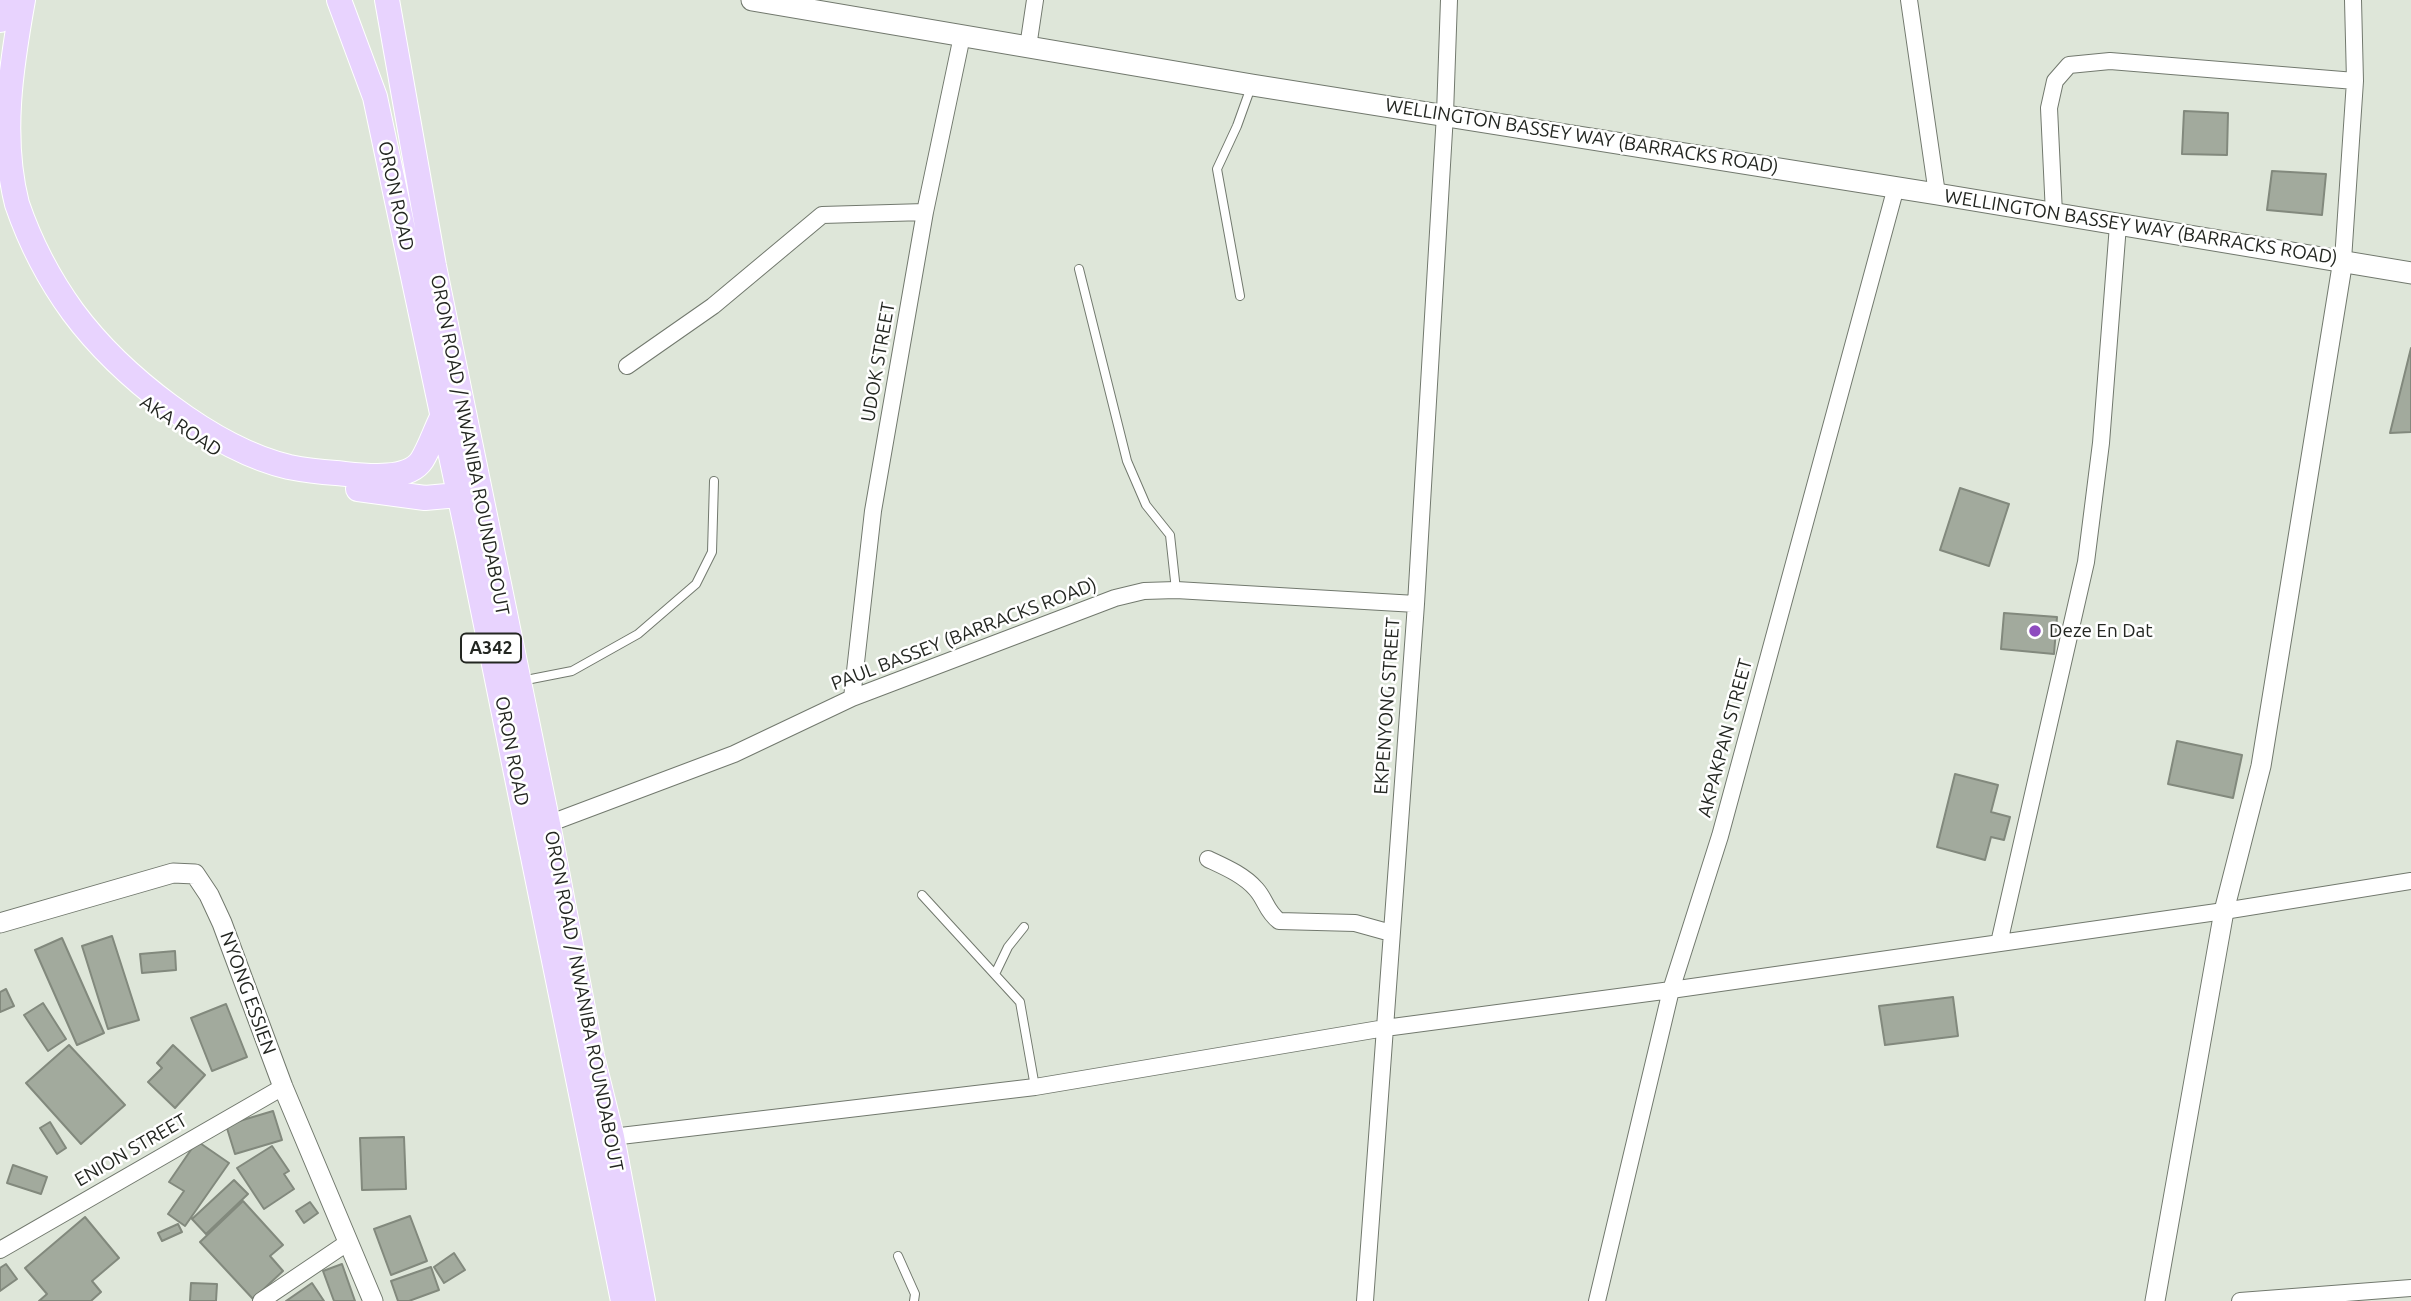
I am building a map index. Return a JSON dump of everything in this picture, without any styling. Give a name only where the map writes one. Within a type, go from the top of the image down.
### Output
[{"type":"highway","points":[[0,20],[3,0]]},
{"type":"highway","points":[[23,0],[6,106],[6,145],[10,178],[27,232],[40,259],[74,313],[100,343],[159,397],[212,435],[264,459],[289,467],[363,475],[388,476],[406,472],[421,463],[442,417]]},
{"type":"highway","name":"ORON ROAD","points":[[339,0],[375,97],[624,1301]]},
{"type":"highway","name":"ORON ROAD / NWANIBA ROUNDABOUT","points":[[387,0],[434,266],[643,1301]]},
{"type":"highway","name":"AKA ROAD","points":[[0,205],[16,247],[42,293],[77,338],[133,394],[204,445],[279,478],[313,485],[425,498],[458,495]]},
{"type":"main road","name":"WELLINGTON BASSEY WAY (BARRACKS ROAD)","points":[[752,0],[1252,85],[1896,187],[2411,273]]},
{"type":"street","points":[[1028,47],[1035,0]]},
{"type":"street","name":"EKPENYONG STREET","points":[[1365,1301],[1416,604],[1445,114],[1449,0]]},
{"type":"street","points":[[1909,0],[1937,194]]},
{"type":"street","points":[[2155,1301],[2224,911],[2261,766],[2343,260],[2355,81],[2353,0]]},
{"type":"street","name":"UDOK STREET","points":[[852,698],[873,511],[925,212],[962,36]]},
{"type":"street","points":[[2054,214],[2049,108],[2055,81],[2069,65],[2110,61],[2355,81]]},
{"type":"street","name":"AKPAKPAN STREET","points":[[1597,1301],[1671,990],[1720,836],[1896,187]]},
{"type":"street","points":[[627,366],[713,306],[822,215],[925,212]]},
{"type":"street","points":[[1999,943],[2086,562],[2101,443],[2118,225]]},
{"type":"street","name":"PAUL BASSEY (BARRACKS ROAD)","points":[[548,824],[734,754],[852,698],[1115,598],[1144,591],[1176,590],[1416,604]]},
{"type":"street","points":[[1208,859],[1241,876],[1258,890],[1270,914],[1279,921],[1355,923],[1391,933]]},
{"type":"street","name":"NYONG ESSIEN","points":[[0,923],[173,873],[195,874],[209,895],[222,923],[283,1087],[373,1301]]},
{"type":"street","points":[[612,1137],[1035,1087],[1385,1028],[2224,911],[2411,881]]},
{"type":"street","name":"ENION STREET","points":[[0,1250],[283,1087]]},
{"type":"street","points":[[261,1301],[347,1243]]},
{"type":"street","points":[[2240,1301],[2411,1288]]},
{"type":"lane","points":[[1240,296],[1217,169],[1252,85]]},
{"type":"lane","points":[[1079,269],[1127,461],[1146,505],[1170,536],[1176,590]]},
{"type":"lane","points":[[518,682],[572,671],[638,634],[696,584],[712,552],[714,481]]},
{"type":"lane","points":[[922,895],[1020,1002],[1035,1087]]},
{"type":"lane","points":[[995,974],[1008,947],[1024,927]]},
{"type":"lane","points":[[898,1256],[915,1294],[914,1301]]},
{"type":"building","points":[[2184,111],[2228,113],[2227,155],[2182,154]]},
{"type":"building","points":[[2272,171],[2326,174],[2322,215],[2267,210]]},
{"type":"building","points":[[2411,348],[2411,432],[2390,433]]},
{"type":"building","points":[[1960,488],[2009,504],[1989,566],[1940,550]]},
{"type":"building","points":[[2004,613],[2057,617],[2054,654],[2001,649]]},
{"type":"building","points":[[2177,741],[2242,755],[2233,798],[2168,784]]},
{"type":"building","points":[[1955,774],[1998,785],[1991,812],[2010,817],[2004,840],[1991,837],[1985,860],[1937,847]]},
{"type":"building","points":[[112,936],[139,1020],[108,1029],[82,946]]},
{"type":"building","points":[[62,938],[104,1033],[77,1045],[35,950]]},
{"type":"building","points":[[175,951],[176,970],[142,973],[140,954]]},
{"type":"building","points":[[6,989],[14,1006],[0,1012],[0,992]]},
{"type":"building","points":[[1953,997],[1958,1036],[1885,1045],[1879,1006]]},
{"type":"building","points":[[43,1003],[66,1039],[48,1051],[24,1015]]},
{"type":"building","points":[[226,1004],[247,1057],[212,1071],[191,1018]]},
{"type":"building","points":[[69,1045],[125,1105],[81,1144],[26,1083]]},
{"type":"building","points":[[173,1045],[205,1075],[175,1108],[148,1082],[162,1068],[157,1063]]},
{"type":"building","points":[[273,1111],[282,1140],[235,1154],[226,1125]]},
{"type":"building","points":[[50,1122],[66,1148],[57,1154],[40,1128]]},
{"type":"building","points":[[404,1137],[406,1189],[362,1190],[360,1138]]},
{"type":"building","points":[[197,1141],[229,1163],[185,1226],[168,1214],[184,1191],[169,1182]]},
{"type":"building","points":[[272,1146],[289,1171],[284,1174],[294,1189],[264,1209],[237,1168]]},
{"type":"building","points":[[13,1165],[47,1177],[41,1194],[7,1183]]},
{"type":"building","points":[[234,1180],[248,1194],[206,1234],[192,1219]]},
{"type":"building","points":[[243,1201],[283,1245],[270,1256],[283,1271],[253,1299],[200,1242]]},
{"type":"building","points":[[310,1202],[318,1213],[304,1223],[296,1211]]},
{"type":"building","points":[[410,1216],[427,1261],[391,1275],[374,1229]]},
{"type":"building","points":[[85,1217],[119,1258],[92,1281],[101,1292],[91,1301],[39,1301],[47,1294],[25,1268]]},
{"type":"building","points":[[178,1224],[182,1232],[162,1241],[158,1233]]},
{"type":"building","points":[[454,1253],[465,1270],[444,1283],[434,1267]]},
{"type":"building","points":[[6,1264],[17,1279],[0,1291],[0,1268]]},
{"type":"building","points":[[342,1264],[355,1301],[334,1301],[323,1271]]},
{"type":"building","points":[[431,1267],[439,1290],[409,1301],[398,1301],[391,1281]]},
{"type":"building","points":[[191,1283],[217,1284],[216,1301],[190,1301]]},
{"type":"building","points":[[312,1283],[324,1301],[286,1301]]},
{"type":"place","name":"Deze En Dat","points":[[2035,631]]}]
